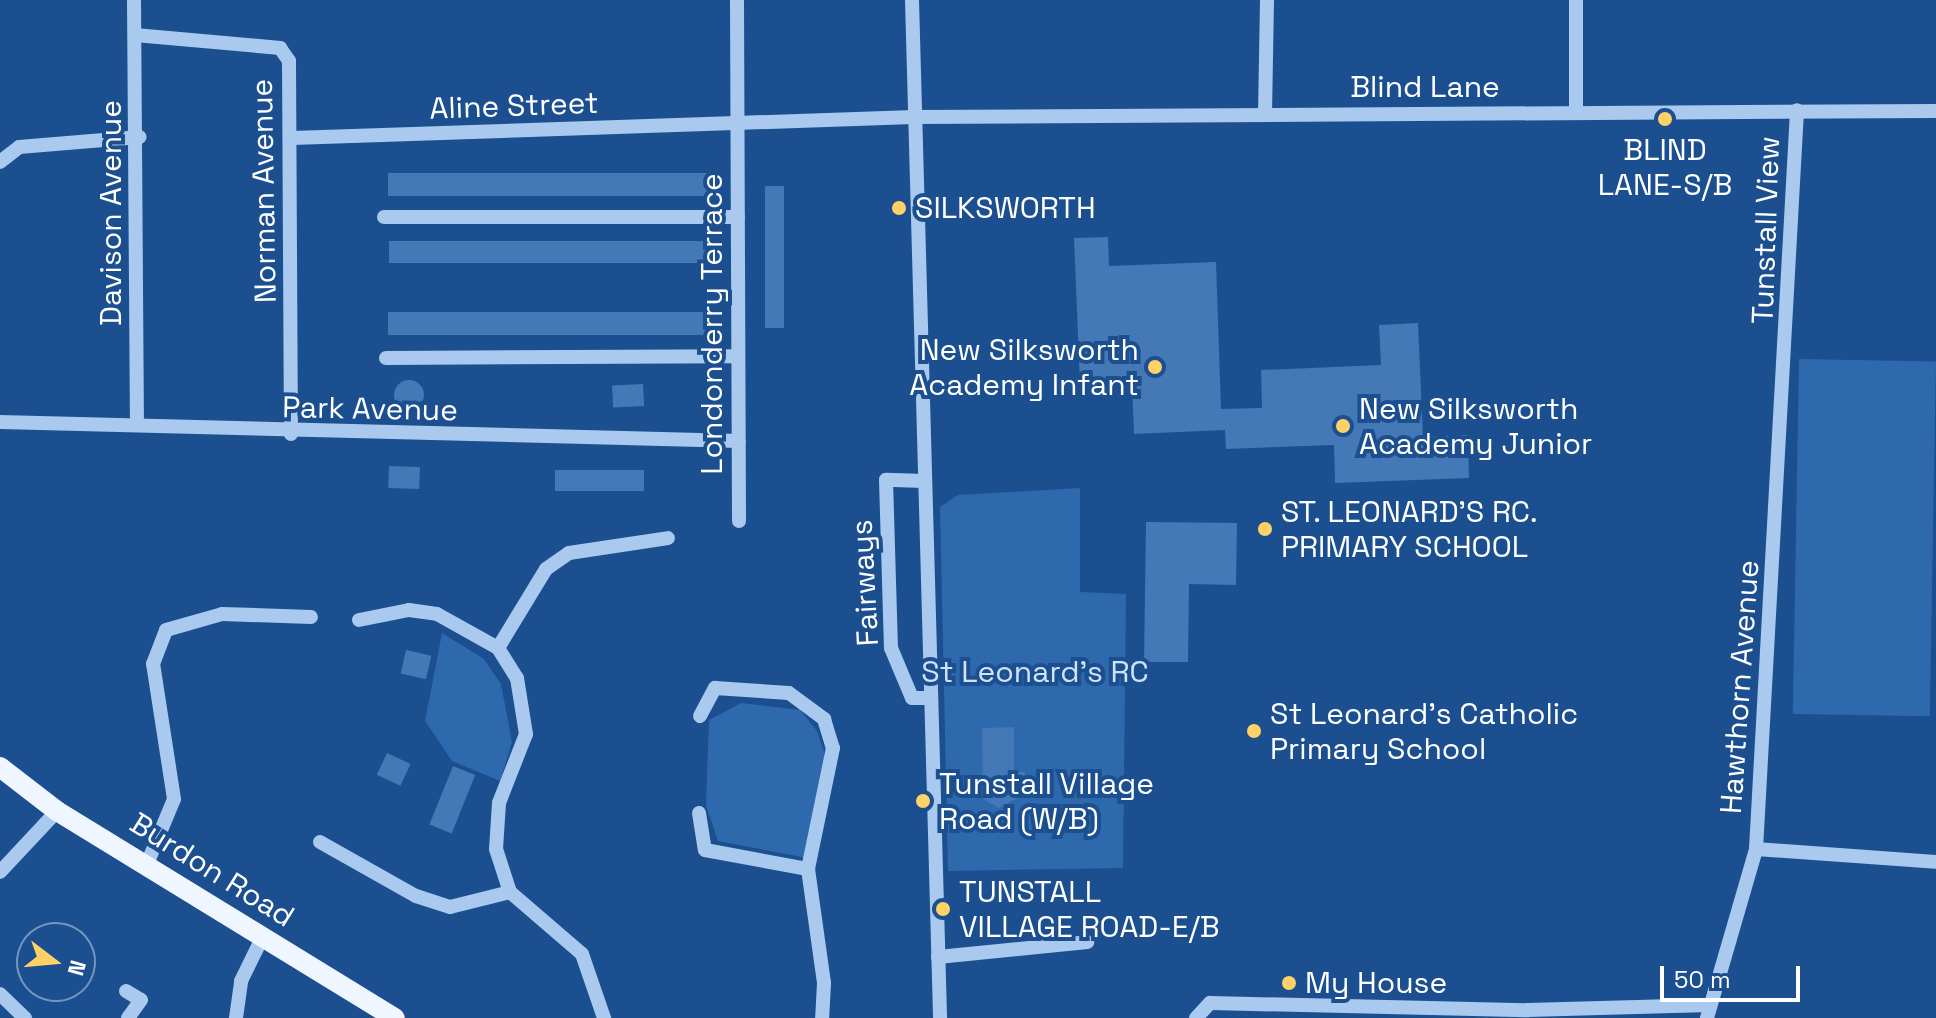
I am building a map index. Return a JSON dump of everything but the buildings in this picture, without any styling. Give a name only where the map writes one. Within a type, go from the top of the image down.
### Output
[{"type":"main road","name":"Burdon Road","points":[[0,767],[57,811],[395,1018]]},
{"type":"street","name":"Davison Avenue","points":[[134,0],[140,137],[137,425]]},
{"type":"street","name":"Londonderry Terrace","points":[[737,0],[739,521]]},
{"type":"street","points":[[912,0],[940,1018]]},
{"type":"street","points":[[1265,115],[1267,0]]},
{"type":"street","points":[[1576,0],[1576,112]]},
{"type":"street","name":"Norman Avenue","points":[[135,35],[280,48],[289,61],[292,138],[291,434]]},
{"type":"street","name":"Tunstall View","points":[[1787,352],[1797,110]]},
{"type":"street","name":"Blind Lane","points":[[914,117],[1936,111]]},
{"type":"street","name":"Aline Street","points":[[292,138],[738,126],[914,117]]},
{"type":"street","points":[[0,162],[19,147],[140,137]]},
{"type":"street","points":[[384,217],[738,217]]},
{"type":"street","name":"Hawthorn Avenue","points":[[1708,1012],[1756,849],[1787,352]]},
{"type":"street","points":[[386,358],[738,356]]},
{"type":"street","name":"Park Avenue","points":[[0,422],[137,425],[291,434],[739,441]]},
{"type":"street","name":"Fairways","points":[[924,481],[886,480],[891,648],[912,698],[931,698]]},
{"type":"street","points":[[498,648],[546,569],[569,553],[668,538]]},
{"type":"street","points":[[359,620],[409,610],[437,614],[498,648],[517,678],[525,724],[499,803],[496,849],[510,892],[582,954],[604,1018]]},
{"type":"street","points":[[147,864],[174,799],[153,664],[166,630],[222,614],[311,617]]},
{"type":"street","points":[[700,716],[715,688],[789,693],[824,719],[833,748],[808,869],[824,983],[822,1018]]},
{"type":"street","points":[[0,872],[57,811]]},
{"type":"street","points":[[699,813],[705,850],[808,869]]},
{"type":"street","points":[[320,842],[416,896],[450,907],[510,892]]},
{"type":"street","points":[[1756,849],[1936,862]]},
{"type":"street","points":[[236,1018],[241,981],[263,936]]},
{"type":"street","points":[[938,957],[1087,942]]},
{"type":"street","points":[[126,991],[141,1000],[128,1018]]},
{"type":"street","points":[[0,994],[25,1018]]},
{"type":"street","points":[[1196,1018],[1210,1003],[1527,1014],[1708,1012]]},
{"type":"green space","points":[[1799,359],[1936,361],[1930,716],[1793,714]]},
{"type":"green space","name":"St Leonard's RC","points":[[1080,488],[1080,592],[1126,594],[1123,868],[948,871],[940,507],[958,495]]},
{"type":"green space","points":[[442,633],[484,659],[501,684],[512,742],[500,781],[452,761],[425,721]]},
{"type":"green space","points":[[741,703],[800,710],[817,731],[825,755],[807,858],[718,841],[706,805],[709,720]]},
{"type":"place","name":"BLIND LANE-S/B","points":[[1665,119]]},
{"type":"place","name":"SILKSWORTH","points":[[899,208]]},
{"type":"place","name":"New Silksworth Academy Infant","points":[[1155,367]]},
{"type":"place","name":"New Silksworth Academy Junior","points":[[1343,426]]},
{"type":"place","name":"ST. LEONARD'S RC. PRIMARY SCHOOL","points":[[1265,529]]},
{"type":"place","name":"St Leonard's Catholic Primary School","points":[[1254,731]]},
{"type":"place","name":"Tunstall Village Road (W/B)","points":[[923,801]]},
{"type":"place","name":"TUNSTALL VILLAGE ROAD-E/B","points":[[943,909]]},
{"type":"place","name":"My House","points":[[1289,983]]}]
